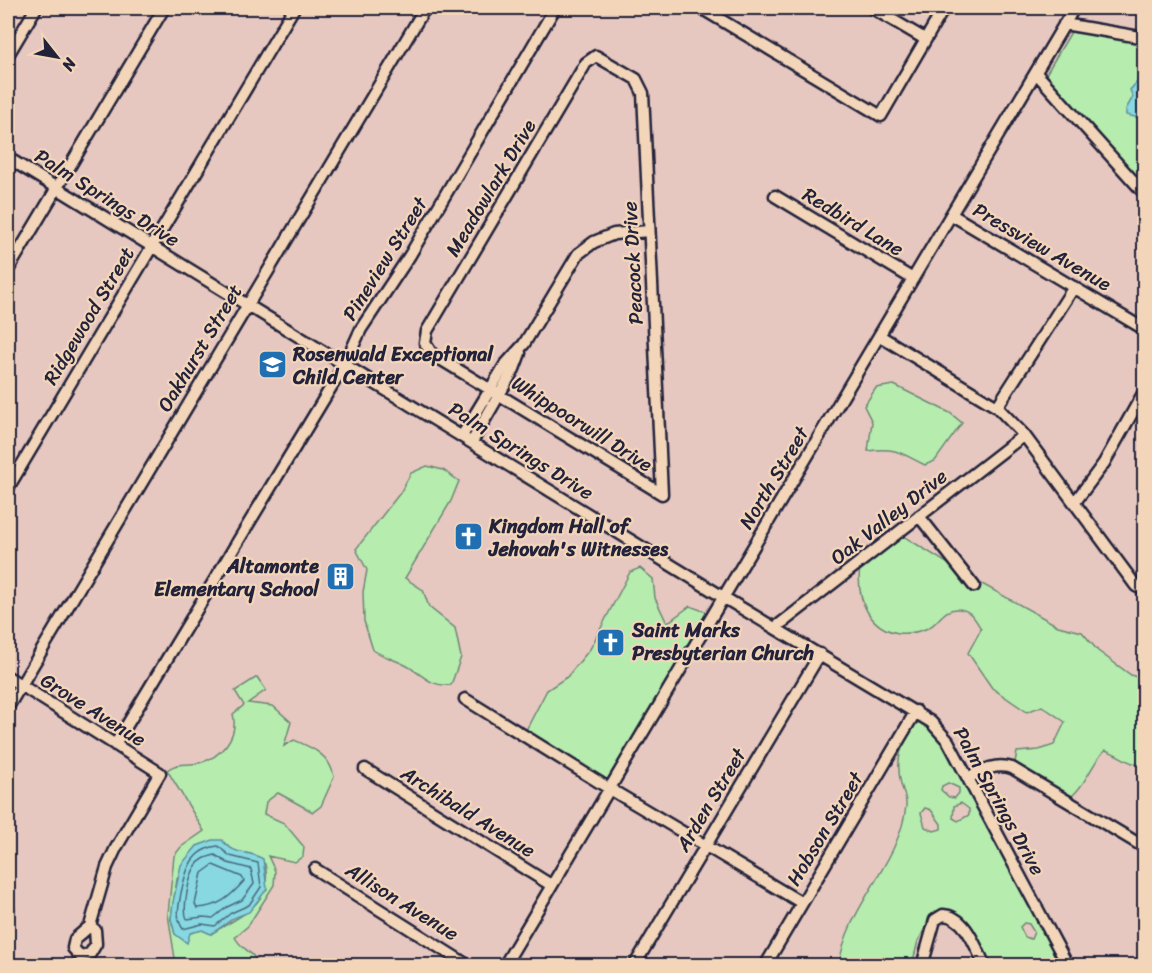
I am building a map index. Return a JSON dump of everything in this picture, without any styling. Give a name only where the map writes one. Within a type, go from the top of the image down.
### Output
[{"type":"street","points":[[8,55],[36,8]]},
{"type":"street","points":[[8,270],[164,8]]},
{"type":"street","name":"Ridgewood Street","points":[[8,488],[294,8]]},
{"type":"street","name":"Oakhurst Street","points":[[8,707],[425,8]]},
{"type":"street","name":"Pineview Street","points":[[115,745],[345,364],[361,329],[410,255],[555,8]]},
{"type":"street","points":[[701,8],[881,116],[944,8]]},
{"type":"street","points":[[872,8],[925,39]]},
{"type":"street","name":"North Street","points":[[504,966],[1074,8]]},
{"type":"street","points":[[1064,24],[1140,37]]},
{"type":"street","name":"Peacock Drive","points":[[596,56],[619,67],[640,83],[642,93],[662,494]]},
{"type":"street","name":"Meadowlark Drive","points":[[425,343],[427,331],[586,63],[596,56]]},
{"type":"street","points":[[1036,73],[1144,193]]},
{"type":"street","name":"Palm Springs Drive","points":[[8,158],[723,597],[916,711],[942,732],[1068,966]]},
{"type":"street","name":"Redbird Lane","points":[[775,196],[913,279]]},
{"type":"street","name":"Pressview Avenue","points":[[952,215],[1144,329]]},
{"type":"street","points":[[467,439],[495,392],[506,365],[524,344],[578,254],[594,242],[614,234],[649,231]]},
{"type":"street","points":[[997,407],[1074,287]]},
{"type":"street","points":[[880,336],[997,407],[1024,435],[1136,586],[1144,590]]},
{"type":"street","name":"Whippoorwill Drive","points":[[425,343],[432,354],[662,494]]},
{"type":"street","points":[[1075,502],[1104,463],[1144,392]]},
{"type":"street","name":"Oak Valley Drive","points":[[775,628],[1024,435]]},
{"type":"street","points":[[919,516],[974,586]]},
{"type":"street","name":"Arden Street","points":[[634,966],[820,654]]},
{"type":"street","name":"Grove Avenue","points":[[8,677],[160,773],[107,867],[90,926]]},
{"type":"street","points":[[465,699],[610,789],[802,903]]},
{"type":"street","name":"Hobson Street","points":[[765,966],[916,711]]},
{"type":"street","points":[[968,778],[990,767],[1002,765],[1012,768],[1144,848]]},
{"type":"street","name":"Archibald Avenue","points":[[365,769],[551,885]]},
{"type":"street","name":"Allison Avenue","points":[[315,869],[469,966]]},
{"type":"street","points":[[922,966],[935,920],[943,915],[956,918],[964,926],[985,966]]},
{"type":"green space","points":[[1071,32],[1144,41],[1144,186],[1046,74]]},
{"type":"green space","points":[[894,385],[950,413],[962,423],[935,461],[925,465],[904,454],[892,451],[868,451],[872,422],[864,406],[876,388]]},
{"type":"green space","points":[[427,466],[443,470],[459,481],[451,501],[405,578],[423,590],[429,607],[455,628],[461,657],[451,685],[434,683],[408,666],[373,650],[364,621],[363,592],[367,570],[356,549],[400,493],[411,473]]},
{"type":"green space","points":[[898,537],[905,537],[955,568],[973,591],[979,587],[973,579],[1058,626],[1082,632],[1098,651],[1131,675],[1144,680],[1144,765],[1134,764],[1105,750],[1072,796],[1022,769],[1015,762],[1017,752],[1039,750],[1054,745],[1065,722],[1042,706],[1027,712],[992,688],[968,653],[981,629],[972,616],[962,609],[953,609],[928,628],[912,633],[897,633],[885,629],[874,621],[867,611],[859,583],[860,567]]},
{"type":"green space","points":[[640,568],[653,579],[655,598],[667,623],[690,606],[709,613],[608,783],[525,732],[547,690],[567,677],[590,649],[630,572]]},
{"type":"green space","points":[[257,677],[266,690],[248,703],[273,706],[291,722],[284,746],[294,740],[314,749],[329,763],[334,777],[321,806],[313,812],[278,793],[266,802],[264,814],[284,823],[304,847],[303,856],[295,862],[268,856],[275,871],[274,885],[248,926],[235,937],[240,945],[254,957],[258,965],[176,965],[168,914],[174,856],[181,847],[204,831],[167,770],[179,765],[199,763],[221,751],[233,731],[233,714],[244,705],[235,691]],"holes":[[[225,844],[233,851],[251,854],[265,864],[265,889],[260,899],[244,914],[211,934],[202,930],[190,933],[188,936],[175,934],[171,919],[177,879],[197,846]]]},
{"type":"green space","points":[[924,721],[939,734],[1063,965],[1008,965],[1002,962],[990,965],[976,934],[967,921],[960,916],[935,911],[918,941],[912,965],[839,966],[852,924],[894,847],[902,827],[906,803],[899,775],[899,760],[900,752],[914,724]],"holes":[[[948,783],[959,788],[959,793],[955,798],[949,797],[941,790],[942,786]],[[961,803],[969,809],[969,815],[958,821],[953,818],[954,806]],[[925,808],[931,810],[941,824],[941,829],[934,831],[925,827],[921,813]],[[1024,923],[1029,924],[1034,932],[1031,939],[1025,937],[1020,927]]]},
{"type":"water","points":[[1144,74],[1144,119],[1126,115],[1126,109],[1133,97],[1130,90]]},
{"type":"water","points":[[213,840],[222,840],[232,849],[263,859],[267,889],[249,912],[234,918],[211,934],[202,930],[190,933],[187,943],[175,934],[171,919],[181,865],[197,846]]},
{"type":"place","name":"Rosenwald Exceptional Child Center","points":[[272,365]]},
{"type":"place","name":"Kingdom Hall of Jehovah's Witnesses","points":[[468,537]]},
{"type":"place","name":"Altamonte Elementary School","points":[[340,577]]},
{"type":"place","name":"Saint Marks Presbyterian Church","points":[[611,642]]}]
